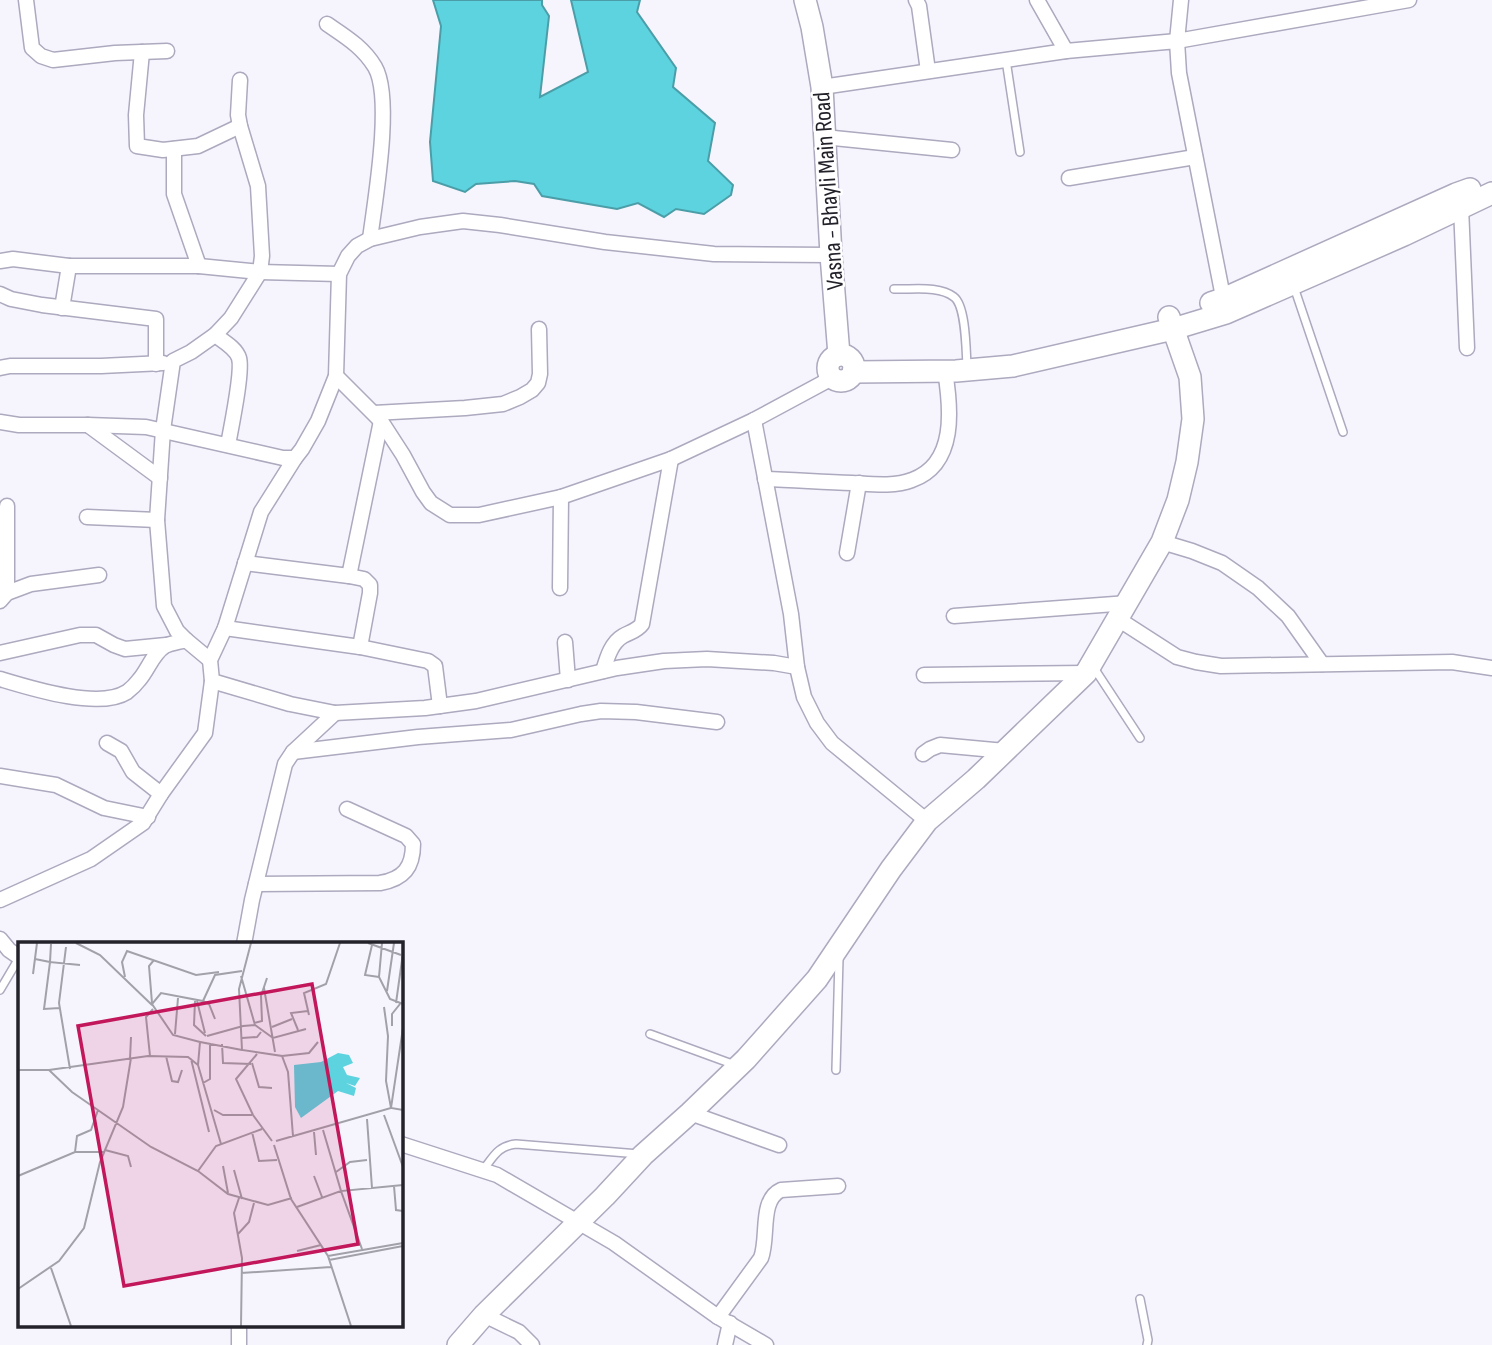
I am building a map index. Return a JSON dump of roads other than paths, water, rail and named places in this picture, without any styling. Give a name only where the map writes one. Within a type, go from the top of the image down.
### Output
[{"type":"main road","name":"Vasna - Bhayli Main Road","points":[[805,0],[822,87],[839,355]]},
{"type":"main road","name":"Vasna - Bhayli Main Road","points":[[812,0],[812,27]]},
{"type":"main road","points":[[853,372],[1013,366],[1171,323],[1225,306],[1492,179]]},
{"type":"main road","points":[[1290,276],[1404,235],[1492,193]]},
{"type":"main road","points":[[463,1339],[484,1315],[606,1196],[643,1155],[739,1066],[817,979],[891,869],[928,821],[976,779],[1089,669],[1162,542],[1181,488],[1193,419],[1190,377],[1171,323]]},
{"type":"main road","points":[[839,355],[851,359],[854,367],[849,379],[840,382],[832,378],[828,371],[831,359],[839,355]]},
{"type":"street","points":[[26,0],[32,48],[41,56],[53,60],[167,51]]},
{"type":"street","points":[[916,0],[928,71]]},
{"type":"street","points":[[1037,0],[1066,51]]},
{"type":"street","points":[[1181,0],[1177,41],[1179,73],[1225,306]]},
{"type":"street","points":[[822,87],[1066,51],[1177,41],[1400,1]]},
{"type":"street","points":[[327,24],[362,50],[376,69],[382,84],[383,127],[370,239]]},
{"type":"street","points":[[142,52],[136,115],[137,146],[163,150],[198,146],[240,126]]},
{"type":"street","points":[[0,368],[156,364],[173,361],[215,335],[231,318],[260,272],[262,256],[258,186],[238,115],[240,80]]},
{"type":"street","points":[[824,137],[952,150]]},
{"type":"street","points":[[174,149],[174,194],[199,266]]},
{"type":"street","points":[[1069,178],[1195,157]]},
{"type":"street","points":[[1461,207],[1467,348]]},
{"type":"street","points":[[0,900],[91,859],[144,823],[161,794],[205,733],[212,681],[210,660],[225,628],[261,512],[318,421],[336,376],[339,274],[357,246],[370,239],[420,227],[463,221],[605,242],[714,254],[831,255]]},
{"type":"street","points":[[0,261],[13,259],[69,266],[199,266],[260,272],[339,274]]},
{"type":"street","points":[[62,308],[69,266]]},
{"type":"street","points":[[0,294],[12,299],[62,308],[156,319],[156,364]]},
{"type":"street","points":[[378,417],[503,404],[520,397],[538,383],[538,328]]},
{"type":"street","points":[[215,335],[233,349],[239,358],[228,445]]},
{"type":"street","points":[[173,361],[163,430],[156,520],[164,606],[177,631],[210,660]]},
{"type":"street","points":[[765,479],[885,484],[912,480],[930,470],[943,452],[950,424],[949,395],[956,369]]},
{"type":"street","points":[[336,376],[378,417],[431,503],[450,515],[479,515],[561,497],[671,459],[754,420],[832,378]]},
{"type":"street","points":[[349,576],[378,417]]},
{"type":"street","points":[[754,420],[804,696],[817,723],[832,743],[928,821]]},
{"type":"street","points":[[0,422],[19,425],[146,427],[283,458],[295,458]]},
{"type":"street","points":[[88,425],[160,478]]},
{"type":"street","points":[[603,671],[615,644],[642,624],[671,459]]},
{"type":"street","points":[[847,553],[859,483]]},
{"type":"street","points":[[560,588],[561,497]]},
{"type":"street","points":[[7,506],[4,597],[31,584],[99,575]]},
{"type":"street","points":[[87,517],[156,520]]},
{"type":"street","points":[[1162,542],[1222,563],[1258,588],[1288,616],[1322,664]]},
{"type":"street","points":[[245,563],[364,579],[370,584],[370,593],[360,647]]},
{"type":"street","points":[[954,616],[1123,611],[1177,657],[1221,666],[1452,662],[1492,668]]},
{"type":"street","points":[[225,628],[360,647],[428,661],[435,666],[440,706]]},
{"type":"street","points":[[0,653],[80,635],[96,635],[125,649],[186,640]]},
{"type":"street","points":[[565,642],[568,680]]},
{"type":"street","points":[[0,679],[50,694],[110,698],[127,692],[141,679],[158,651],[166,645]]},
{"type":"street","points":[[212,681],[290,704],[335,713],[476,701],[603,671],[664,660],[707,659],[797,667]]},
{"type":"street","points":[[924,675],[1089,669]]},
{"type":"street","points":[[293,752],[418,737],[511,730],[601,712],[636,712],[718,722]]},
{"type":"street","points":[[245,938],[285,764],[293,752],[335,713]]},
{"type":"street","points":[[107,743],[121,751],[133,772],[161,794]]},
{"type":"street","points":[[923,754],[940,745],[1005,751]]},
{"type":"street","points":[[0,776],[57,785],[104,808],[148,817]]},
{"type":"street","points":[[256,884],[380,883],[392,881],[402,874],[413,860],[413,844],[406,836],[347,809]]},
{"type":"street","points":[[690,1113],[779,1145]]},
{"type":"street","points":[[402,1144],[498,1175],[614,1243],[724,1320],[766,1345]]},
{"type":"street","points":[[725,1345],[724,1320],[765,1248],[769,1199],[781,1190],[838,1186]]},
{"type":"street","points":[[484,1315],[519,1332],[532,1345]]},
{"type":"lane","points":[[1006,60],[1020,152]]},
{"type":"lane","points":[[1290,276],[1343,432]]},
{"type":"lane","points":[[894,289],[942,291],[953,296],[959,303],[964,328],[956,369]]},
{"type":"lane","points":[[1089,669],[1140,738]]},
{"type":"lane","points":[[836,1070],[840,947]]},
{"type":"lane","points":[[0,990],[12,951]]},
{"type":"lane","points":[[650,1034],[739,1066]]},
{"type":"lane","points":[[483,1170],[498,1150],[506,1145],[516,1144],[643,1155]]},
{"type":"lane","points":[[1140,1299],[1149,1340],[1147,1345]]},
{"type":"water","points":[[433,0],[542,0],[549,16],[540,97],[588,72],[571,0],[640,0],[637,12],[676,68],[673,87],[715,123],[708,161],[733,185],[731,195],[704,214],[676,209],[664,217],[638,203],[617,209],[542,196],[534,184],[515,181],[476,184],[465,192],[433,181],[430,142],[441,26]]}]
